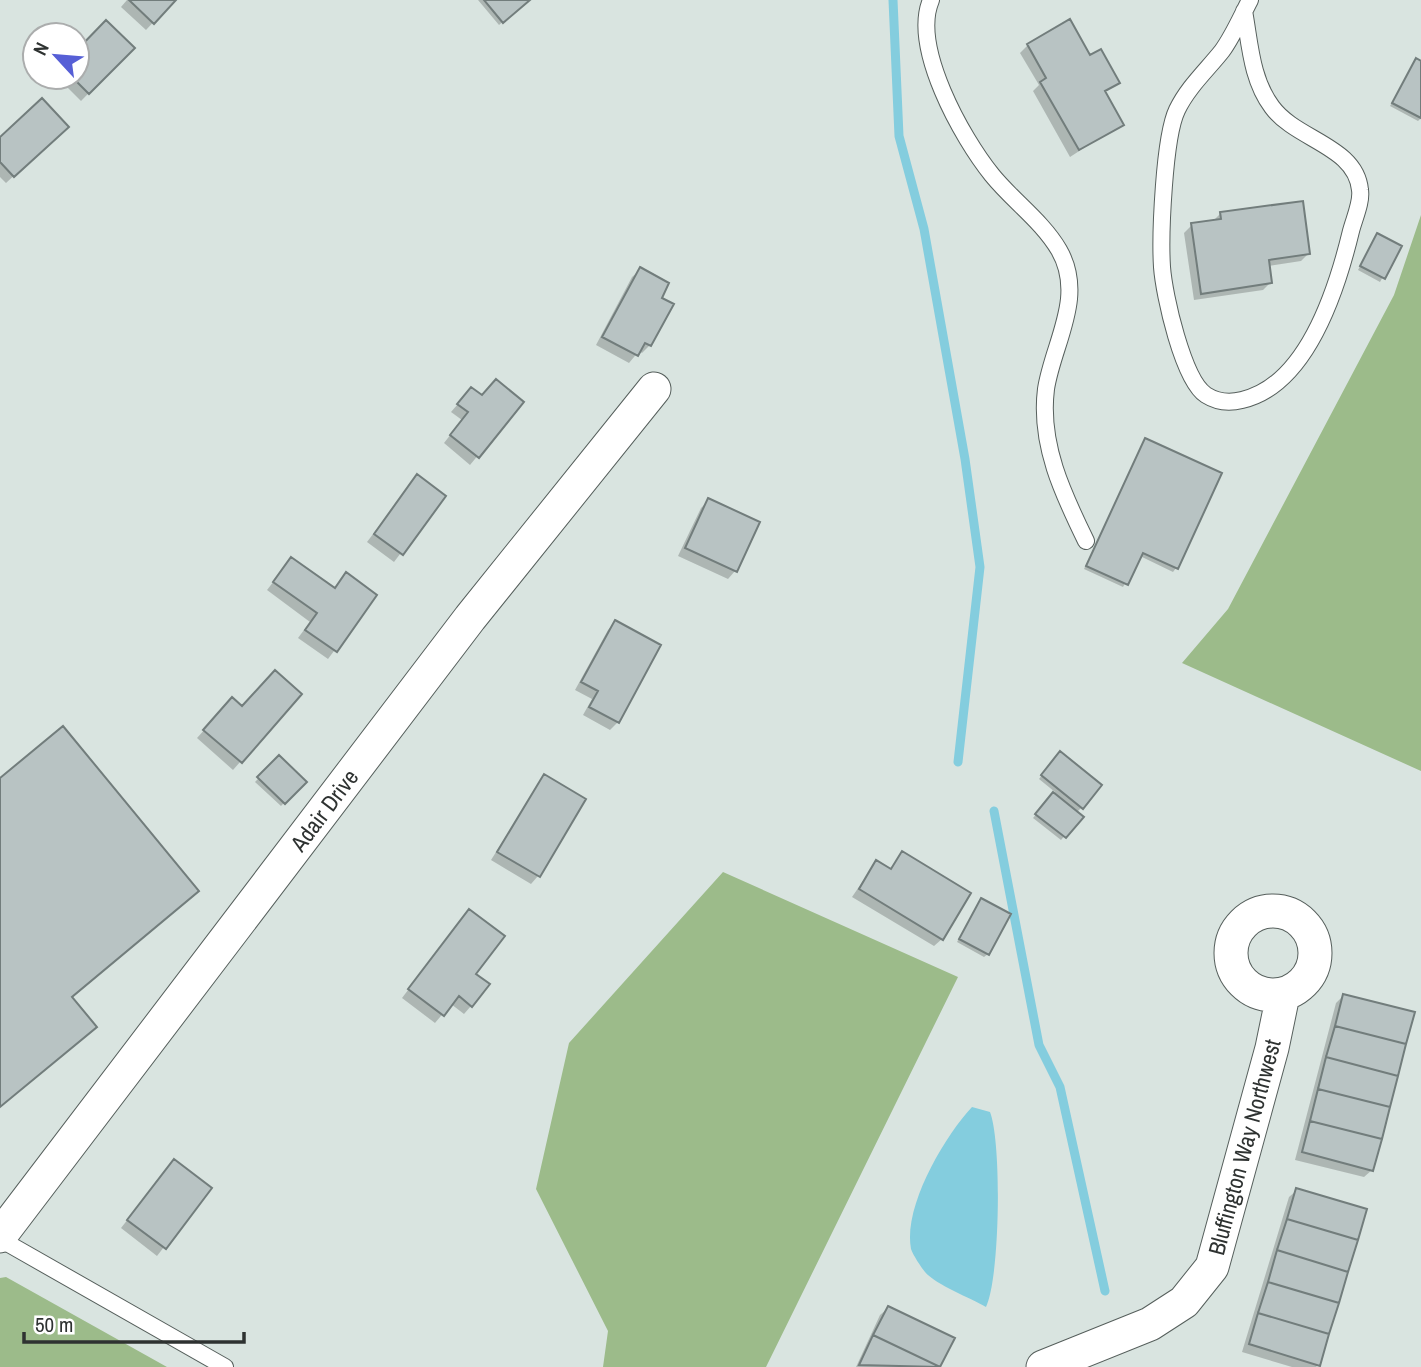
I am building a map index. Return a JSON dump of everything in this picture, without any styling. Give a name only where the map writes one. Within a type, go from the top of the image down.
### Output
[{"type":"street","name":"Adair Drive","points":[[0,1237],[470,618],[654,389]]},
{"type":"street","name":"Bluffington Way Northwest","points":[[1043,1367],[1150,1324],[1184,1302],[1212,1267],[1272,1048],[1283,995]]},
{"type":"lane","points":[[931,0],[928,8],[929,55],[957,121],[992,175],[1060,251],[1069,280],[1067,317],[1046,389],[1047,430],[1056,481],[1086,541]]},
{"type":"lane","points":[[1247,6],[1257,81],[1272,107],[1295,130],[1340,153],[1354,168],[1361,191],[1341,275],[1315,331],[1282,381],[1255,397],[1229,403],[1206,395],[1194,380],[1175,329],[1162,267],[1167,145],[1177,111],[1192,86],[1223,49],[1247,6]]},
{"type":"lane","points":[[0,1237],[225,1367]]},
{"type":"green space","points":[[1421,215],[1421,771],[1182,663],[1228,609],[1394,295]]},
{"type":"green space","points":[[723,872],[958,977],[766,1367],[603,1367],[608,1331],[536,1189],[569,1043]]},
{"type":"green space","points":[[6,1277],[167,1367],[0,1367],[0,1278]]},
{"type":"water","points":[[972,1107],[990,1112],[996,1151],[997,1241],[991,1292],[986,1307],[930,1277],[911,1249],[910,1232],[919,1194],[938,1154]]},
{"type":"building","points":[[129,0],[176,0],[154,24]]},
{"type":"building","points":[[484,0],[530,0],[503,23]]},
{"type":"building","points":[[1070,19],[1090,55],[1101,49],[1120,83],[1105,91],[1124,125],[1079,150],[1040,82],[1046,78],[1027,44]]},
{"type":"building","points":[[106,20],[135,48],[89,94],[86,91],[91,91],[91,36]]},
{"type":"building","points":[[1416,58],[1421,61],[1421,118],[1392,103]]},
{"type":"building","points":[[42,98],[69,127],[14,177],[0,162],[0,137]]},
{"type":"building","points":[[1303,201],[1310,254],[1269,260],[1272,283],[1201,294],[1191,223],[1221,219],[1220,212]]},
{"type":"building","points":[[1377,233],[1402,246],[1385,279],[1360,266]]},
{"type":"building","points":[[640,267],[669,283],[662,298],[674,304],[651,346],[645,343],[638,356],[602,337]]},
{"type":"building","points":[[496,379],[524,402],[479,458],[450,435],[468,412],[457,404],[471,387],[482,395]]},
{"type":"building","points":[[1145,438],[1222,473],[1178,569],[1143,553],[1128,585],[1086,566]]},
{"type":"building","points":[[417,474],[446,496],[403,555],[374,534]]},
{"type":"building","points":[[708,498],[760,522],[737,572],[685,548]]},
{"type":"building","points":[[291,557],[335,588],[346,572],[377,595],[337,652],[305,630],[317,613],[273,582]]},
{"type":"building","points":[[615,620],[661,645],[619,723],[589,707],[598,691],[581,682]]},
{"type":"building","points":[[275,670],[302,694],[242,763],[203,730],[232,697],[242,706]]},
{"type":"building","points":[[63,726],[199,891],[72,997],[97,1027],[0,1107],[0,778]]},
{"type":"building","points":[[1060,751],[1102,785],[1083,809],[1041,775]]},
{"type":"building","points":[[279,755],[307,782],[285,804],[257,777]]},
{"type":"building","points":[[544,774],[586,799],[540,877],[497,852]]},
{"type":"building","points":[[1053,792],[1084,817],[1066,838],[1035,814]]},
{"type":"building","points":[[902,851],[971,893],[943,940],[859,889],[876,860],[891,869]]},
{"type":"building","points":[[981,898],[1011,914],[989,955],[959,939]]},
{"type":"building","points":[[469,909],[505,936],[476,974],[490,984],[472,1007],[459,996],[444,1016],[408,989]]},
{"type":"building","points":[[1343,994],[1415,1012],[1406,1044],[1335,1026]]},
{"type":"building","points":[[1335,1026],[1406,1044],[1398,1076],[1326,1057]]},
{"type":"building","points":[[1326,1057],[1398,1076],[1390,1107],[1318,1089]]},
{"type":"building","points":[[1318,1089],[1390,1107],[1382,1139],[1310,1121]]},
{"type":"building","points":[[1310,1121],[1382,1139],[1373,1171],[1302,1152]]},
{"type":"building","points":[[174,1159],[212,1188],[166,1249],[127,1220]]},
{"type":"building","points":[[1296,1188],[1367,1209],[1358,1240],[1287,1219]]},
{"type":"building","points":[[1287,1219],[1358,1240],[1348,1272],[1277,1250]]},
{"type":"building","points":[[1277,1250],[1348,1272],[1339,1303],[1268,1282]]},
{"type":"building","points":[[1268,1282],[1339,1303],[1329,1334],[1258,1313]]},
{"type":"building","points":[[888,1306],[955,1338],[940,1367],[873,1335]]},
{"type":"building","points":[[1258,1313],[1329,1334],[1320,1366],[1249,1344]]},
{"type":"building","points":[[873,1335],[940,1367],[859,1365]]},
{"type":"waterway","points":[[893,0],[899,136],[924,229],[965,459],[980,567],[958,762]]},
{"type":"waterway","points":[[994,811],[1039,1045],[1060,1087],[1105,1291]]}]
